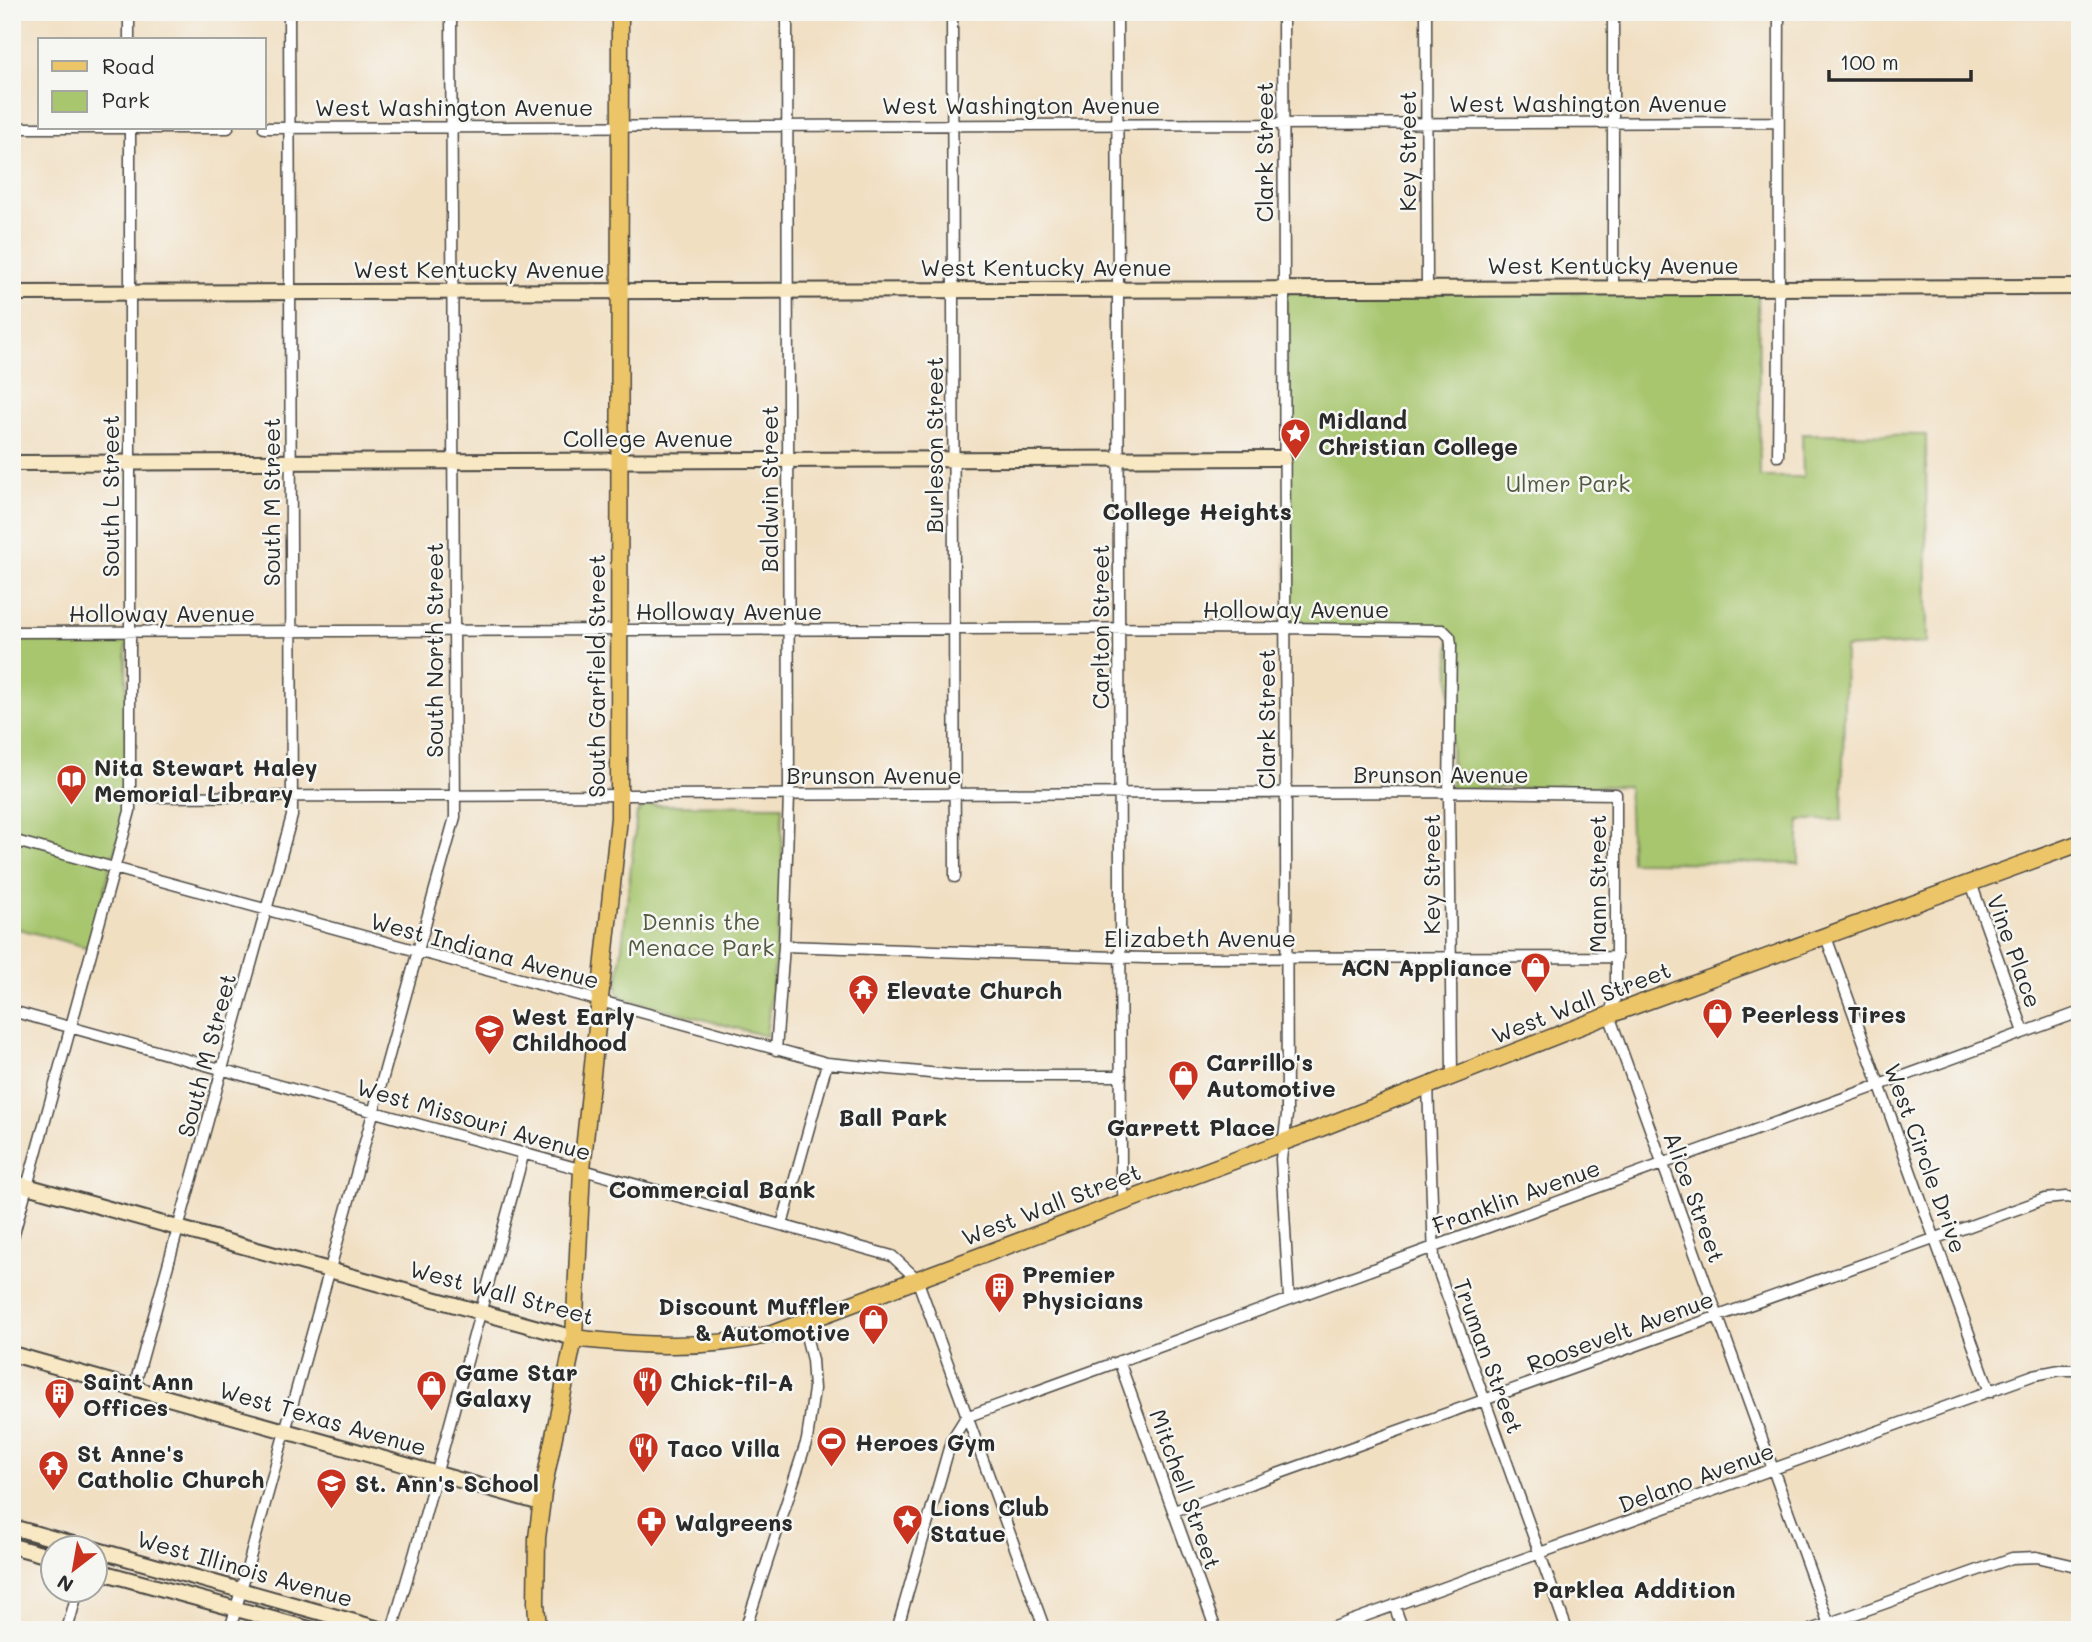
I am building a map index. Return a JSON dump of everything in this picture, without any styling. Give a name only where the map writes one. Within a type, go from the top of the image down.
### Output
[{"type":"main road","name":"South Garfield Street","points":[[538,1630],[536,1566],[541,1503],[574,1338],[582,1169],[619,818],[620,12]]},
{"type":"main road","name":"West Wall Street","points":[[574,1338],[633,1345],[672,1346],[726,1343],[772,1334],[1609,1015],[2080,844]]},
{"type":"street","points":[[129,12],[129,38]]},
{"type":"street","name":"South M Street","points":[[134,1388],[292,816],[289,12]]},
{"type":"street","name":"South North Street","points":[[230,1630],[455,817],[451,12]]},
{"type":"street","name":"Baldwin Street","points":[[776,1050],[784,946],[789,795],[787,12]]},
{"type":"street","name":"Burleson Street","points":[[952,12],[955,877]]},
{"type":"street","name":"Carlton Street","points":[[1117,12],[1121,1173],[1124,1200]]},
{"type":"street","name":"Clark Street","points":[[1283,12],[1287,1115],[1281,1159],[1289,1299]]},
{"type":"street","name":"Key Street","points":[[1426,12],[1427,289]]},
{"type":"street","points":[[1613,12],[1613,288]]},
{"type":"street","points":[[1778,456],[1779,12]]},
{"type":"street","name":"West Washington Avenue","points":[[266,128],[1778,122]]},
{"type":"street","points":[[12,128],[38,128]]},
{"type":"street","name":"South L Street","points":[[12,1241],[131,811],[130,130]]},
{"type":"street","name":"West Kentucky Avenue","points":[[12,293],[2080,287]]},
{"type":"street","name":"College Avenue","points":[[12,463],[1284,458]]},
{"type":"street","name":"Holloway Avenue","points":[[12,632],[1433,628],[1446,632]]},
{"type":"street","name":"Key Street","points":[[1446,632],[1451,645],[1452,1075]]},
{"type":"street","name":"Brunson Avenue","points":[[132,797],[1450,792],[1616,794]]},
{"type":"street","name":"Mann Street","points":[[1609,1015],[1616,995],[1616,794]]},
{"type":"street","name":"West Indiana Avenue","points":[[12,840],[827,1063],[961,1076],[1121,1076]]},
{"type":"street","name":"Vine Place","points":[[1971,883],[2024,1032]]},
{"type":"street","name":"West Circle Drive","points":[[1826,937],[1990,1392]]},
{"type":"street","name":"Elizabeth Avenue","points":[[784,946],[1120,957],[1616,957]]},
{"type":"street","name":"West Missouri Avenue","points":[[12,1011],[892,1256],[917,1279]]},
{"type":"street","name":"Franklin Avenue","points":[[966,1417],[2080,1012]]},
{"type":"street","name":"Alice Street","points":[[1609,1015],[1830,1626]]},
{"type":"street","points":[[782,1225],[827,1063]]},
{"type":"street","name":"Truman Street","points":[[1428,1085],[1434,1259],[1567,1630]]},
{"type":"street","points":[[392,1630],[524,1152]]},
{"type":"street","name":"West Wall Street","points":[[12,1182],[574,1338]]},
{"type":"street","name":"Roosevelt Avenue","points":[[1174,1511],[2045,1199],[2080,1199]]},
{"type":"street","points":[[917,1279],[1045,1630]]},
{"type":"street","points":[[745,1630],[807,1440],[814,1389],[803,1323]]},
{"type":"street","name":"West Texas Avenue","points":[[12,1354],[541,1503]]},
{"type":"street","name":"Mitchell Street","points":[[1119,1361],[1216,1630]]},
{"type":"street","name":"Delano Avenue","points":[[1326,1630],[2034,1375],[2060,1370],[2080,1370]]},
{"type":"street","points":[[897,1630],[950,1441],[966,1417]]},
{"type":"street","points":[[12,1527],[38,1534]]},
{"type":"street","points":[[12,1546],[38,1554]]},
{"type":"street","name":"West Illinois Avenue","points":[[108,1553],[383,1630]]},
{"type":"street","points":[[1810,1630],[1830,1626],[2012,1558],[2037,1557],[2080,1567]]},
{"type":"street","name":"West Illinois Avenue","points":[[108,1574],[313,1630]]},
{"type":"street","points":[[67,1630],[74,1604]]},
{"type":"street","points":[[1394,1605],[1403,1630]]},
{"type":"green space","name":"Ulmer Park","points":[[1286,292],[1758,292],[1760,477],[1803,477],[1802,434],[1926,435],[1927,643],[1845,648],[1842,820],[1799,820],[1799,863],[1631,862],[1628,786],[1452,789],[1449,632],[1287,626]]},
{"type":"green space","points":[[12,636],[126,636],[127,811],[111,862],[93,949],[12,927]]},
{"type":"green space","name":"Dennis the Menace Park","points":[[645,805],[782,806],[782,880],[766,1036],[622,998],[617,991],[637,813]]},
{"type":"place","name":"Midland Christian College","points":[[1295,460]]},
{"type":"place","name":"Nita Stewart Haley Memorial Library","points":[[71,807]]},
{"type":"place","name":"ACN Appliance","points":[[1535,994]]},
{"type":"place","name":"Elevate Church","points":[[863,1017]]},
{"type":"place","name":"Peerless Tires","points":[[1718,1041]]},
{"type":"place","name":"West Early Childhood","points":[[489,1056]]},
{"type":"place","name":"Carrillo's Automotive","points":[[1183,1102]]},
{"type":"place","name":"Premier Physicians","points":[[999,1314]]},
{"type":"place","name":"Discount Muffler & Automotive","points":[[873,1346]]},
{"type":"place","name":"Chick-fil-A","points":[[647,1409]]},
{"type":"place","name":"Game Star Galaxy","points":[[432,1412]]},
{"type":"place","name":"Saint Ann Offices","points":[[60,1421]]},
{"type":"place","name":"Heroes Gym","points":[[832,1469]]},
{"type":"place","name":"Taco Villa","points":[[644,1475]]},
{"type":"place","name":"St Anne's Catholic Church","points":[[54,1493]]},
{"type":"place","name":"St. Ann's School","points":[[332,1510]]},
{"type":"place","name":"Lions Club Statue","points":[[907,1547]]},
{"type":"place","name":"Walgreens","points":[[652,1549]]},
{"type":"district","name":"College Heights","points":[[1197,510]]},
{"type":"district","name":"Ball Park","points":[[893,1116]]},
{"type":"district","name":"Garrett Place","points":[[1191,1126]]},
{"type":"district","name":"Commercial Bank","points":[[712,1188]]},
{"type":"district","name":"Parklea Addition","points":[[1634,1588]]}]
